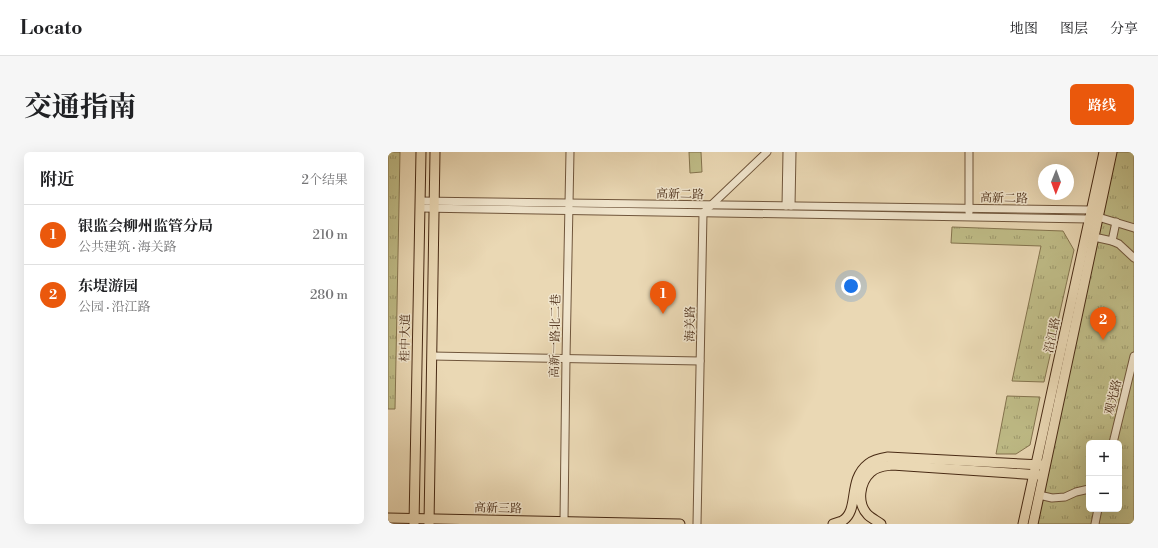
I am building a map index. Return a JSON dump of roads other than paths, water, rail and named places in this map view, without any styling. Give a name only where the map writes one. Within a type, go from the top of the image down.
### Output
[{"type":"main road","name":"桂中大道","points":[[414,521],[421,152]]},
{"type":"main road","points":[[429,521],[435,152]]},
{"type":"main road","name":"沿江路","points":[[1033,524],[1039,495],[1040,470],[1093,215],[1104,152]]},
{"type":"main road","name":"沿江路","points":[[1024,524],[1040,470],[1094,236],[1093,215],[1112,152]]},
{"type":"main road","points":[[833,524],[843,520],[850,513],[857,478],[864,468],[869,463],[880,459],[888,457],[1040,470]]},
{"type":"main road","points":[[881,524],[868,515],[862,506],[861,498],[864,480],[872,471],[882,466],[892,465],[1040,470]]},
{"type":"main road","name":"高新三路","points":[[388,518],[414,521],[564,521],[680,524]]},
{"type":"street","name":"高新一路北二巷","points":[[564,521],[570,152]]},
{"type":"street","points":[[703,213],[767,152]]},
{"type":"street","points":[[787,152],[788,206]]},
{"type":"street","points":[[788,206],[792,152]]},
{"type":"street","points":[[969,152],[969,217]]},
{"type":"street","name":"高新二路","points":[[420,204],[569,207],[712,205],[969,208],[1093,215]]},
{"type":"street","name":"高新二路","points":[[569,207],[703,213],[969,217],[1093,215]]},
{"type":"street","name":"海关路","points":[[697,524],[703,213]]},
{"type":"street","points":[[1093,215],[1134,228]]},
{"type":"street","points":[[1112,241],[1116,222]]},
{"type":"street","points":[[1094,236],[1119,244],[1134,258]]},
{"type":"street","points":[[432,356],[700,361]]},
{"type":"street","name":"观光路","points":[[1114,440],[1134,356]]},
{"type":"street","points":[[1039,495],[1052,498],[1065,497],[1076,492],[1086,490]]},
{"type":"street","points":[[1095,524],[1097,512]]},
{"type":"place","name":"银监会柳州监管分局","points":[[663,314]]},
{"type":"place","name":"东堤游园","points":[[1103,340]]}]
